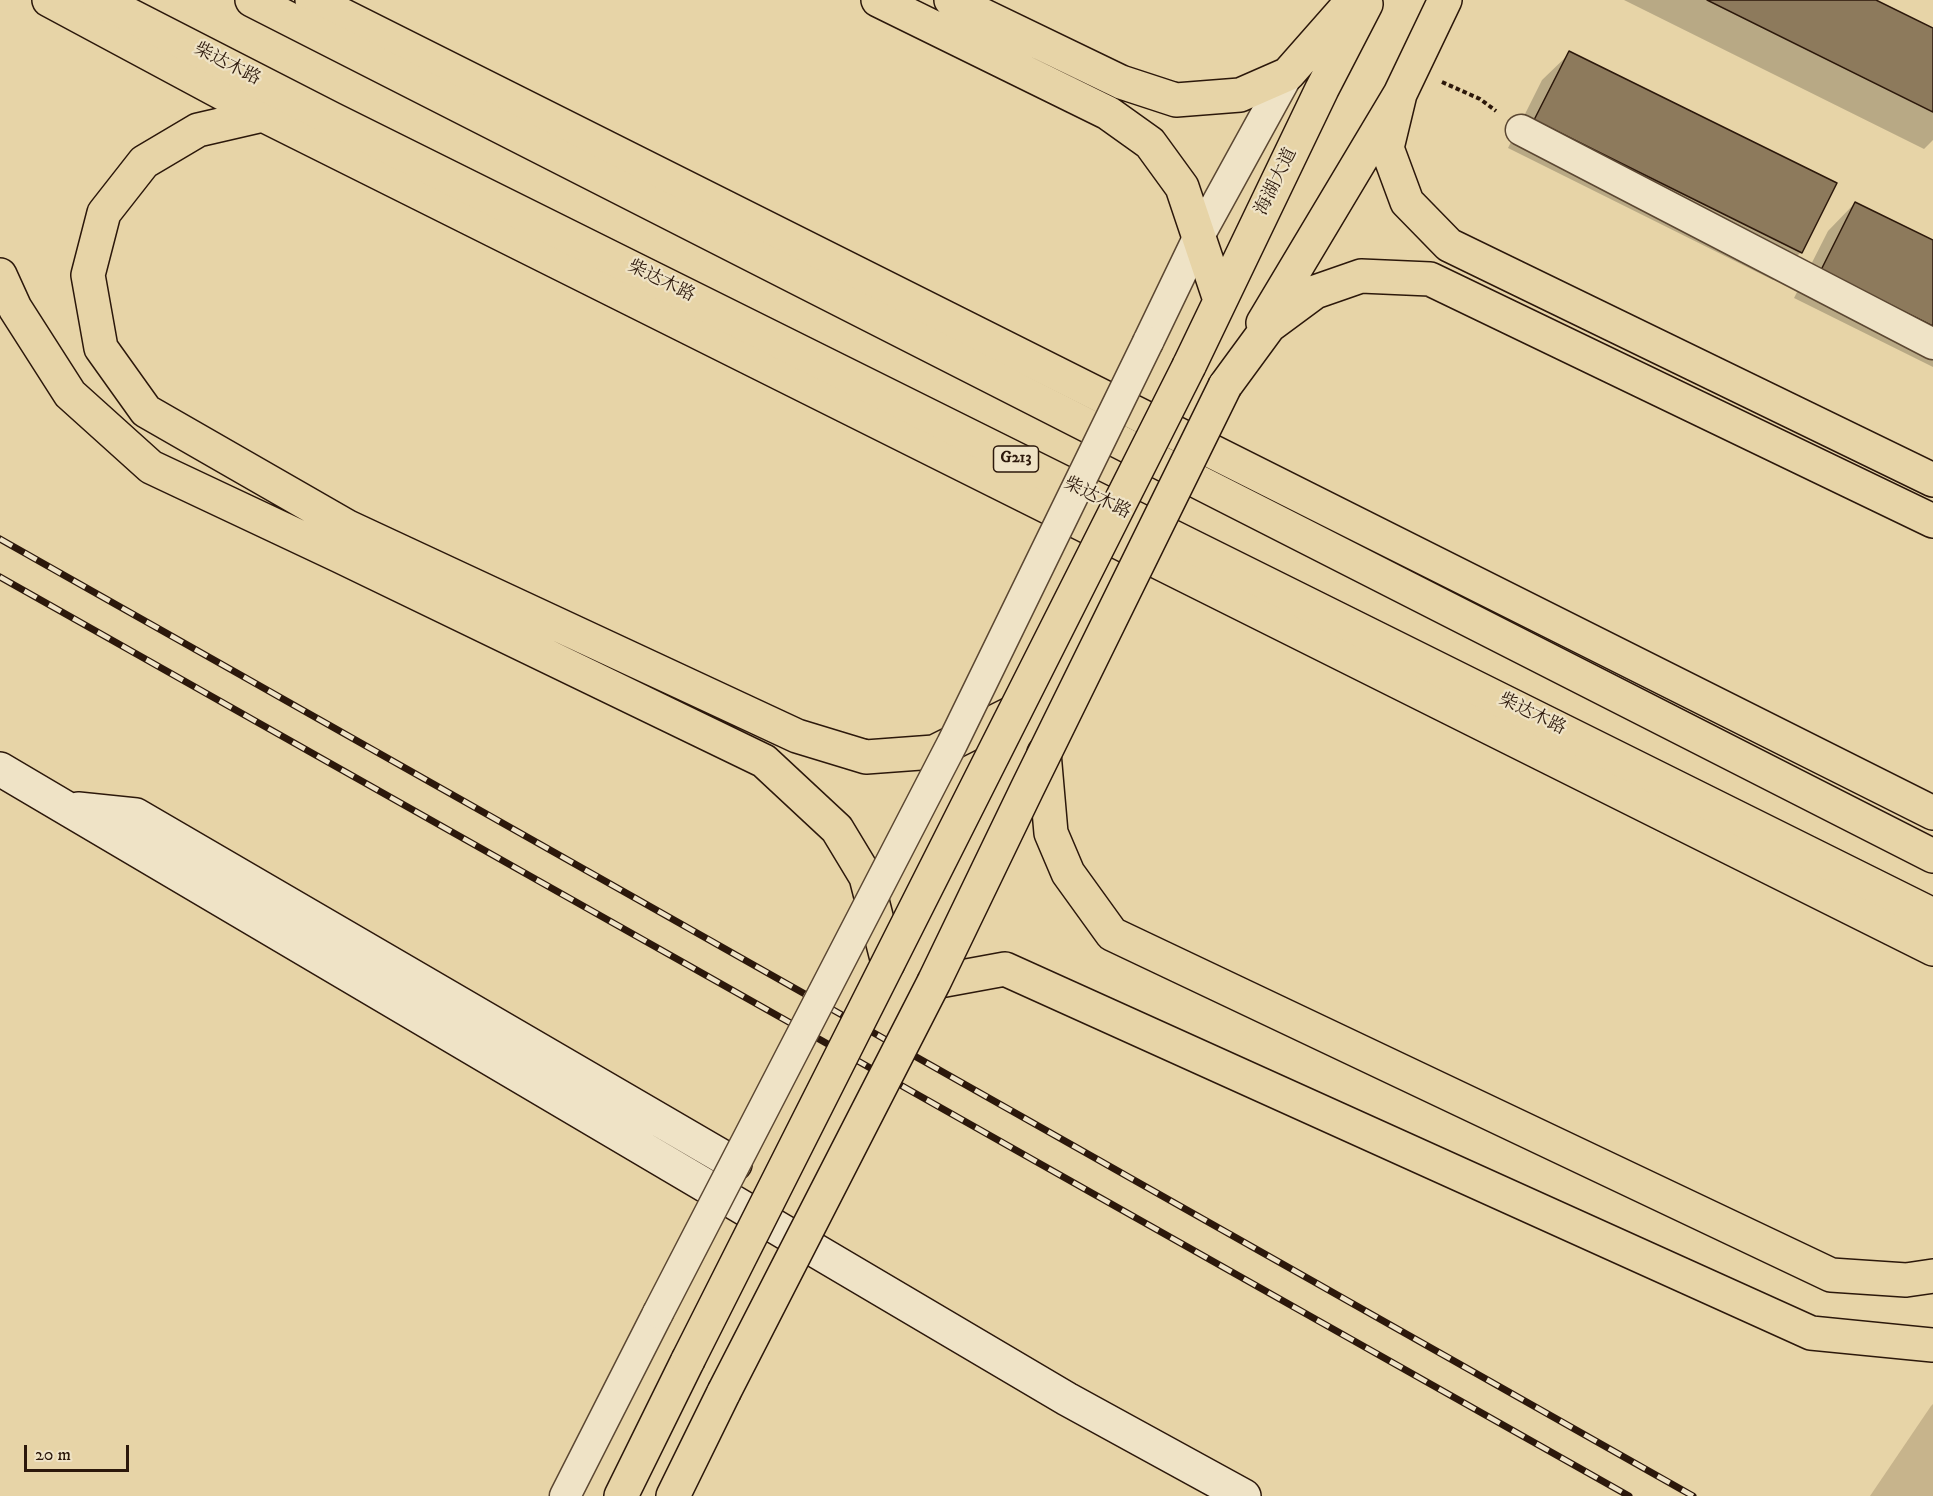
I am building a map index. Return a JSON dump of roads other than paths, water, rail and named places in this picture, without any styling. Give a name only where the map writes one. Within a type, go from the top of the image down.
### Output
[{"type":"main road","points":[[49,0],[262,114],[1933,949]]},
{"type":"main road","name":"柴达木路","points":[[100,0],[332,119],[1933,915]]},
{"type":"main road","points":[[252,0],[1933,856]]},
{"type":"main road","points":[[878,0],[1108,113],[1150,143],[1182,187],[1221,300]]},
{"type":"main road","points":[[951,0],[1121,82],[1176,100],[1240,95],[1288,74],[1353,0]]},
{"type":"main road","name":"海湖大道","points":[[621,1496],[1189,366],[1322,89],[1368,0]]},
{"type":"main road","points":[[673,1496],[934,982],[1225,386],[1406,81],[1445,0]]},
{"type":"main road","points":[[323,3],[366,59]]},
{"type":"main road","points":[[323,3],[1933,813]]},
{"type":"main road","points":[[1406,81],[1387,148],[1407,202],[1449,245],[1933,480]]},
{"type":"main road","points":[[332,119],[262,114],[198,130],[144,162],[104,213],[88,275],[101,348],[146,411],[344,541],[764,761],[837,829],[866,878],[888,963]]},
{"type":"main road","points":[[0,275],[15,308],[70,394],[151,467],[344,541],[797,736],[866,757],[934,752],[1014,712]]},
{"type":"main road","points":[[1225,386],[1269,326],[1315,291],[1361,276],[1430,279],[1933,521]]},
{"type":"main road","points":[[1044,753],[1052,833],[1068,873],[1112,934],[1831,1275],[1906,1280],[1933,1276]]},
{"type":"main road","points":[[0,769],[1067,1399],[1244,1496]]},
{"type":"main road","points":[[67,808],[136,815],[735,1164]]},
{"type":"main road","points":[[934,982],[1005,969],[1811,1333],[1933,1345]]},
{"type":"street","points":[[565,1496],[952,744],[1199,236],[1288,74]]},
{"type":"street","points":[[1521,130],[1933,344]]},
{"type":"railway","points":[[0,539],[1693,1496]]},
{"type":"railway","points":[[0,577],[1629,1496]]}]
